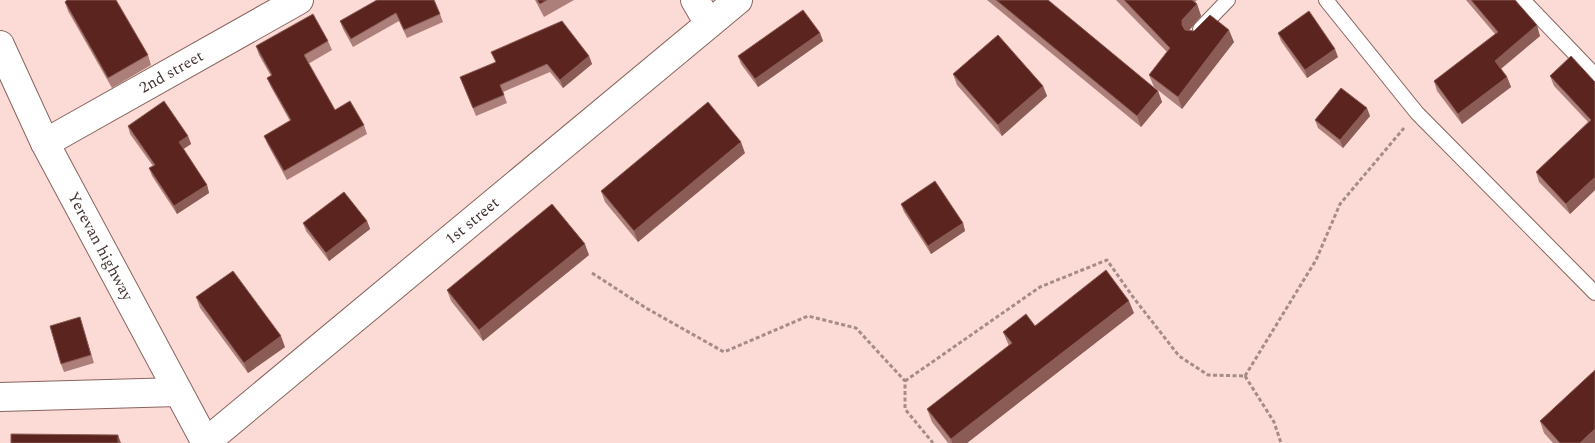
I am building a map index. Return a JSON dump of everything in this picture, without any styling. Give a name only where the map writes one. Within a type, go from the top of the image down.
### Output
[{"type":"main road","name":"2nd street","points":[[45,143],[299,0]]},
{"type":"main road","points":[[695,0],[709,24]]},
{"type":"main road","name":"1st street","points":[[206,443],[738,0]]},
{"type":"main road","name":"Yerevan highway","points":[[0,45],[45,143],[206,443]]},
{"type":"main road","points":[[0,397],[178,392]]},
{"type":"lane","points":[[1195,35],[1228,0]]},
{"type":"lane","points":[[1326,0],[1417,113],[1595,293]]},
{"type":"lane","points":[[1523,0],[1595,75]]},
{"type":"path","points":[[1245,376],[1316,260],[1340,204],[1417,113]]},
{"type":"path","points":[[905,381],[1040,287],[1107,260],[1179,356],[1208,375],[1245,376]]},
{"type":"path","points":[[592,273],[646,308],[724,352],[808,316],[856,328],[905,381],[905,410],[933,443]]},
{"type":"path","points":[[1245,376],[1274,422],[1281,443]]},
{"type":"building","points":[[67,0],[116,0],[148,55],[108,78],[65,2]]},
{"type":"building","points":[[377,0],[434,0],[440,14],[404,30],[396,13],[351,39],[340,21]]},
{"type":"building","points":[[537,0],[547,0],[540,4]]},
{"type":"building","points":[[996,0],[1048,0],[1158,91],[1137,116]]},
{"type":"building","points":[[1124,0],[1192,0],[1197,4],[1182,20],[1185,30],[1194,31],[1210,15],[1229,30],[1178,97],[1149,75],[1170,48]]},
{"type":"building","points":[[1471,0],[1515,0],[1537,25],[1495,61],[1507,77],[1458,114],[1434,81],[1498,32]]},
{"type":"building","points":[[803,10],[820,33],[755,79],[738,56]]},
{"type":"building","points":[[1309,11],[1335,49],[1305,70],[1278,33]]},
{"type":"building","points":[[313,14],[328,41],[304,55],[335,110],[350,101],[364,125],[284,171],[264,136],[291,120],[267,78],[272,75],[256,46]]},
{"type":"building","points":[[562,21],[589,56],[560,80],[547,64],[500,85],[504,95],[473,108],[460,77],[496,62],[491,52]]},
{"type":"building","points":[[998,35],[1043,86],[998,125],[953,74]]},
{"type":"building","points":[[1571,56],[1595,82],[1595,179],[1566,204],[1536,172],[1591,120],[1550,76]]},
{"type":"building","points":[[1341,88],[1367,108],[1340,140],[1315,120]]},
{"type":"building","points":[[164,101],[188,136],[179,142],[207,185],[174,206],[149,168],[155,165],[128,126]]},
{"type":"building","points":[[708,102],[741,142],[634,231],[601,191]]},
{"type":"building","points":[[935,181],[963,223],[928,246],[901,204]]},
{"type":"building","points":[[344,192],[367,221],[326,253],[303,223]]},
{"type":"building","points":[[552,204],[585,244],[479,330],[447,290]]},
{"type":"building","points":[[1106,270],[1129,301],[951,439],[927,409],[1012,343],[1003,332],[1026,314],[1035,326]]},
{"type":"building","points":[[233,271],[281,336],[244,363],[196,297]]},
{"type":"building","points":[[80,317],[91,355],[61,364],[50,326]]},
{"type":"building","points":[[1595,370],[1595,429],[1580,443],[1560,443],[1540,421]]},
{"type":"building","points":[[11,434],[118,435],[118,443],[11,443]]}]
